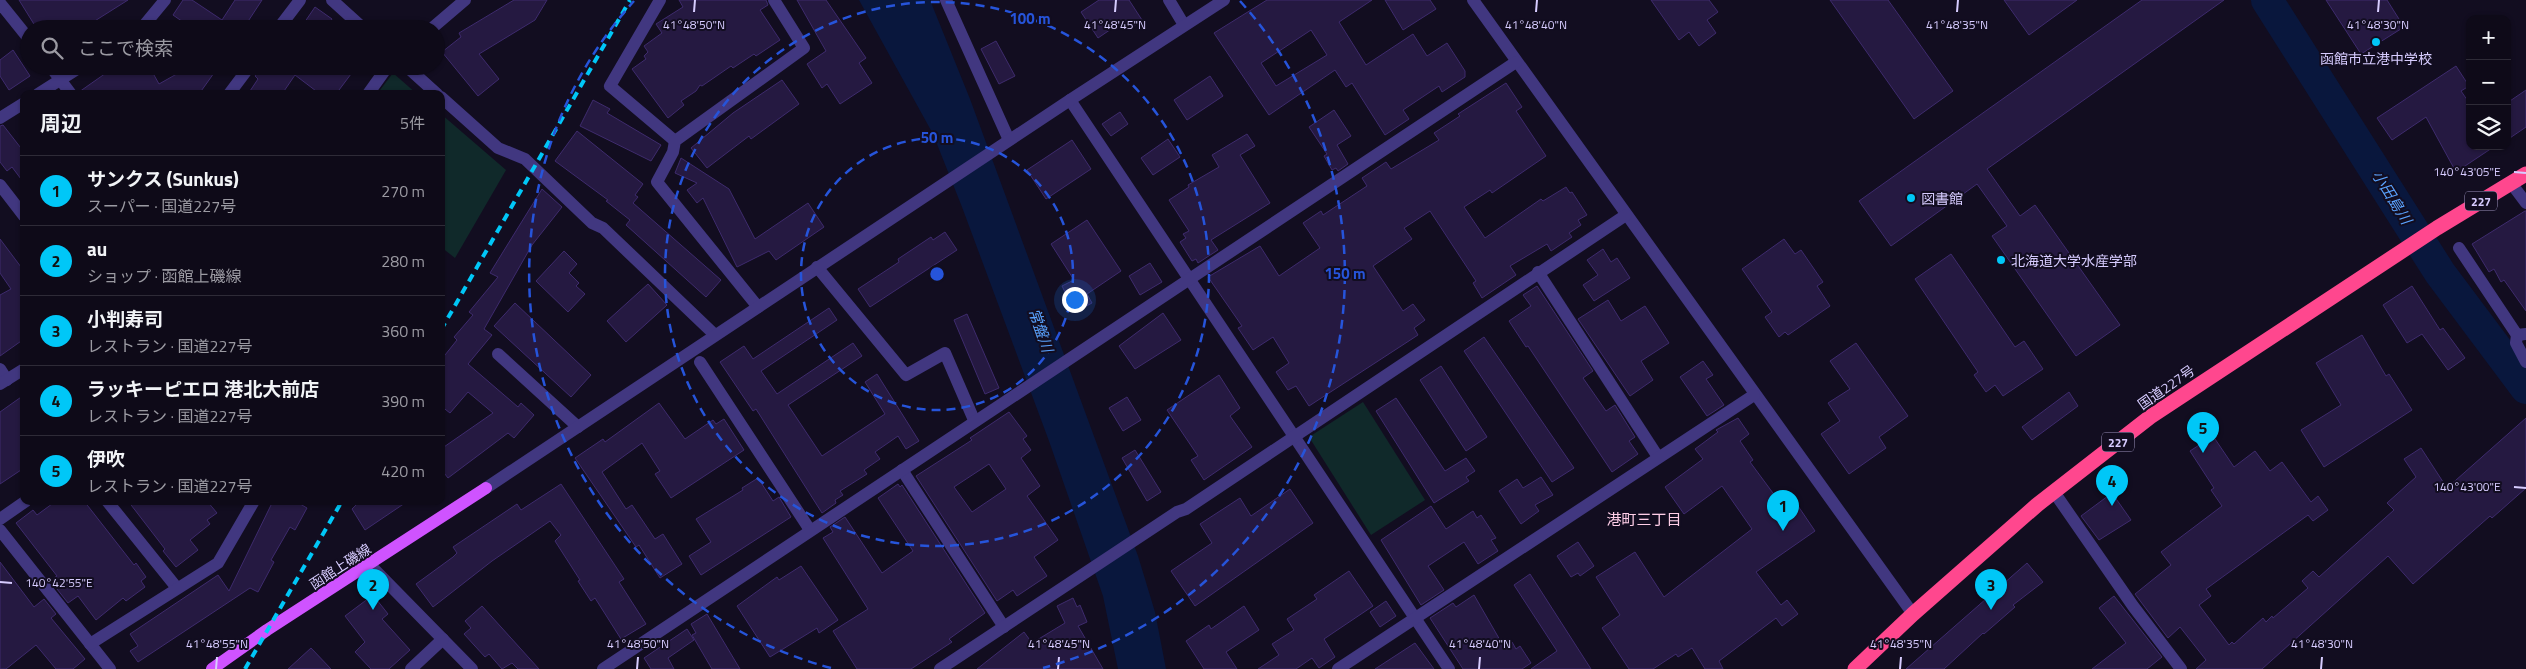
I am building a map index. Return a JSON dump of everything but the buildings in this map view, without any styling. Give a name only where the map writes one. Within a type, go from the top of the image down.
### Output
[{"type":"highway","name":"国道227号","points":[[1855,669],[1913,614],[2054,492],[2150,417],[2265,339],[2437,228],[2526,174]]},
{"type":"main road","name":"函館上磯線","points":[[212,669],[267,630],[486,488]]},
{"type":"street","points":[[149,20],[164,0]]},
{"type":"street","points":[[285,20],[300,0]]},
{"type":"street","points":[[332,0],[354,20]]},
{"type":"street","points":[[442,20],[465,0]]},
{"type":"street","points":[[660,0],[610,86],[675,141]]},
{"type":"street","points":[[758,307],[657,182],[672,152],[675,141],[804,48],[774,0]]},
{"type":"street","points":[[946,0],[1010,140]]},
{"type":"street","points":[[1169,0],[1184,25]]},
{"type":"street","points":[[486,488],[995,149],[1224,0]]},
{"type":"street","points":[[1473,0],[1754,395],[1913,614]]},
{"type":"street","points":[[0,3],[20,28]]},
{"type":"street","points":[[603,669],[1023,387],[1074,356],[1516,62]]},
{"type":"street","points":[[57,75],[68,90]]},
{"type":"street","points":[[44,90],[67,75]]},
{"type":"street","points":[[232,90],[243,75]]},
{"type":"street","points":[[371,90],[382,75]]},
{"type":"street","points":[[416,75],[433,90]]},
{"type":"street","points":[[1070,100],[1292,437],[1449,669]]},
{"type":"street","points":[[445,101],[498,148],[525,159],[592,223],[603,228],[715,335]]},
{"type":"street","points":[[0,118],[20,106]]},
{"type":"street","points":[[2511,183],[2526,204]]},
{"type":"street","points":[[0,185],[20,211]]},
{"type":"street","points":[[940,669],[1177,512],[1186,509],[1626,215]]},
{"type":"street","points":[[2459,248],[2521,334],[2516,343],[2526,362]]},
{"type":"street","points":[[817,267],[906,375],[945,353],[974,420]]},
{"type":"street","points":[[1538,272],[1658,457]]},
{"type":"street","points":[[498,354],[578,427]]},
{"type":"street","points":[[700,362],[810,530]]},
{"type":"street","points":[[2,378],[20,370]]},
{"type":"street","points":[[1338,669],[1754,395]]},
{"type":"street","points":[[902,470],[1004,627]]},
{"type":"street","points":[[2054,492],[2133,606],[2182,669]]},
{"type":"street","points":[[0,518],[20,505]]},
{"type":"street","points":[[110,505],[177,588]]},
{"type":"street","points":[[90,644],[218,563],[252,505]]},
{"type":"street","points":[[0,530],[110,669]]},
{"type":"street","points":[[370,565],[472,669]]},
{"type":"street","points":[[411,669],[443,638]]},
{"type":"green space","points":[[391,75],[395,75],[412,90],[380,90]]},
{"type":"green space","points":[[445,117],[506,170],[455,258],[445,250]]},
{"type":"green space","points":[[1363,402],[1425,500],[1371,535],[1309,437]]},
{"type":"water","name":"常盤川","points":[[859,0],[930,0],[970,99],[1138,556],[1155,612],[1166,669],[1118,669],[1103,596],[1049,441],[962,207],[933,134]]},
{"type":"waterway","name":"小田島川","points":[[2267,0],[2440,273],[2526,388]]},
{"type":"railway","points":[[445,323],[630,0]]},
{"type":"railway","points":[[245,669],[340,505]]},
{"type":"place","name":"函館市立港中学校","points":[[2376,42]]},
{"type":"place","name":"図書館","points":[[1911,198]]},
{"type":"place","name":"北海道大学水産学部","points":[[2001,260]]},
{"type":"place","name":"伊吹","points":[[2203,453]]},
{"type":"place","name":"ラッキーピエロ 港北大前店","points":[[2112,506]]},
{"type":"place","name":"サンクス (Sunkus)","points":[[1783,531]]},
{"type":"place","name":"au","points":[[373,610]]},
{"type":"place","name":"小判寿司","points":[[1991,610]]},
{"type":"district","name":"港町三丁目","points":[[1644,519]]}]
